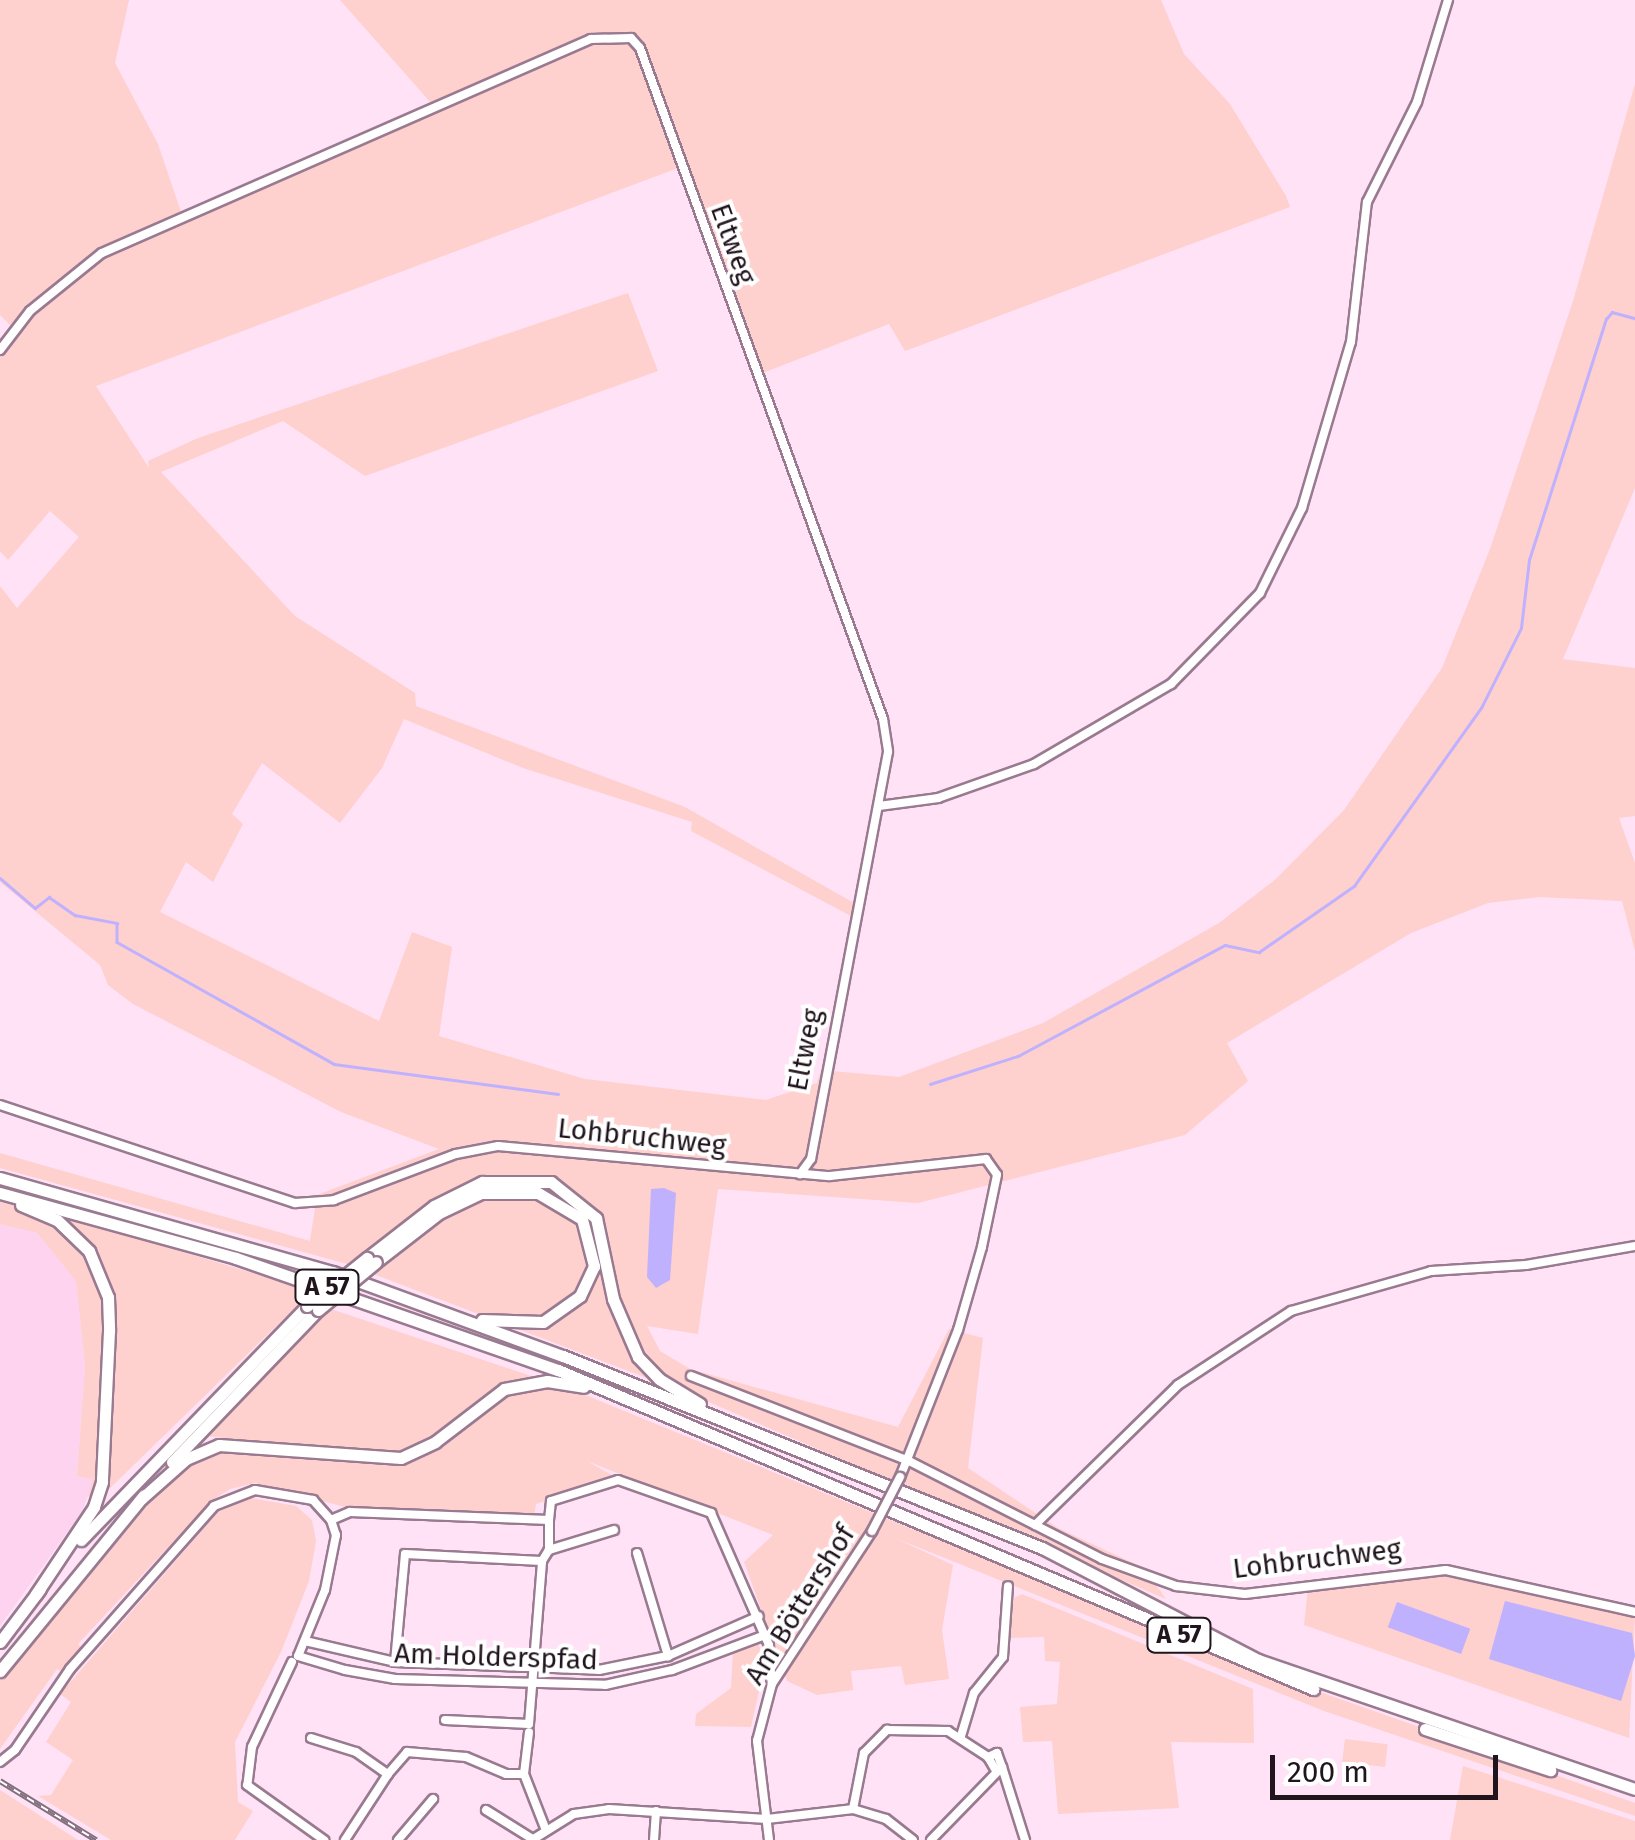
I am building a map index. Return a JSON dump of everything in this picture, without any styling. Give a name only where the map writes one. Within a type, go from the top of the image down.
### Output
[{"type":"highway","name":"A 57","points":[[0,1178],[281,1255],[445,1313],[772,1438],[1054,1554],[1258,1660],[1635,1792]]},
{"type":"highway","points":[[0,1642],[122,1492],[313,1308],[434,1206],[482,1182],[552,1182],[596,1218],[613,1299],[638,1356],[678,1392],[772,1438]]},
{"type":"highway","points":[[372,1260],[439,1213],[481,1193],[519,1190],[553,1198],[590,1232],[594,1266],[588,1282],[566,1309],[543,1322],[523,1326],[445,1313]]},
{"type":"highway","name":"A 57","points":[[0,1193],[356,1296],[646,1406],[1266,1672],[1635,1792]]},
{"type":"highway","points":[[0,1193],[74,1233],[89,1251],[108,1297],[102,1482],[94,1506],[36,1594]]},
{"type":"highway","points":[[0,1671],[141,1499],[313,1308]]},
{"type":"highway","points":[[141,1499],[186,1459],[220,1445],[401,1458],[434,1442],[472,1408],[524,1383],[576,1385],[646,1406]]},
{"type":"street","points":[[878,806],[938,798],[1034,764],[1171,684],[1260,593],[1302,508],[1351,342],[1367,202],[1417,102],[1448,0]]},
{"type":"street","name":"Eltweg","points":[[0,350],[30,311],[102,253],[591,39],[631,38],[640,48],[882,719],[888,752],[811,1159],[800,1174]]},
{"type":"street","name":"Lohbruchweg","points":[[0,1105],[295,1203],[334,1200],[456,1154],[498,1146],[830,1176],[986,1159],[998,1176],[958,1330],[909,1461]]},
{"type":"street","points":[[811,1159],[830,1176]]},
{"type":"street","points":[[1035,1525],[1178,1385],[1291,1311],[1431,1271],[1526,1265],[1635,1246]]},
{"type":"street","name":"Lohbruchweg","points":[[691,1376],[909,1461],[1137,1574],[1214,1593],[1446,1570],[1635,1612]]},
{"type":"street","name":"Am Böttershof","points":[[769,1840],[757,1741],[772,1684],[872,1531],[909,1461]]},
{"type":"street","points":[[445,1720],[529,1724],[542,1560],[549,1550],[551,1501],[611,1482],[711,1512],[758,1616],[772,1684]]},
{"type":"street","points":[[2,1761],[70,1669],[214,1506],[255,1490],[313,1500],[332,1520],[336,1534],[326,1590],[306,1641],[252,1747],[247,1785],[324,1840]]},
{"type":"street","points":[[332,1520],[350,1512],[549,1520]]},
{"type":"street","points":[[549,1550],[614,1530]]},
{"type":"street","points":[[637,1552],[668,1656]]},
{"type":"street","points":[[395,1662],[406,1554],[542,1560]]},
{"type":"street","points":[[961,1736],[974,1693],[1003,1657],[1008,1586]]},
{"type":"street","name":"Am Holderspfad","points":[[295,1659],[395,1678],[534,1677],[599,1670],[668,1656],[758,1616]]},
{"type":"street","name":"Am Holderspfad","points":[[306,1641],[395,1662],[605,1686],[672,1670],[764,1635]]},
{"type":"street","points":[[853,1809],[860,1762],[878,1735],[928,1727],[961,1736],[999,1769],[1025,1840]]},
{"type":"street","points":[[528,1732],[524,1774],[545,1828]]},
{"type":"street","points":[[311,1738],[356,1752],[388,1774]]},
{"type":"street","points":[[345,1840],[407,1752],[466,1757],[506,1774],[524,1774]]},
{"type":"street","points":[[931,1840],[999,1769]]},
{"type":"street","points":[[398,1840],[433,1799]]},
{"type":"street","points":[[486,1810],[533,1840],[545,1828],[594,1809],[766,1818],[853,1809],[886,1819],[913,1840]]},
{"type":"street","points":[[654,1840],[656,1811]]},
{"type":"shaded area","points":[[0,0],[129,0],[115,63],[158,144],[182,215],[97,253],[10,325],[0,315]]},
{"type":"shaded area","points":[[340,0],[1161,0],[1184,54],[1230,104],[1286,196],[1290,207],[905,351],[889,324],[760,374],[686,165],[96,386],[149,468],[148,461],[198,438],[628,293],[658,371],[365,476],[283,421],[161,472],[295,616],[415,693],[416,706],[685,807],[854,903],[851,916],[691,831],[692,822],[523,768],[404,719],[382,768],[340,823],[262,763],[232,814],[243,824],[213,882],[186,862],[160,912],[379,1021],[412,932],[452,947],[439,1036],[585,1079],[766,1100],[817,1083],[821,1070],[899,1077],[1043,1023],[1219,923],[1276,879],[1344,810],[1442,668],[1490,549],[1573,301],[1635,84],[1635,488],[1563,659],[1635,668],[1635,816],[1619,818],[1635,863],[1635,951],[1622,901],[1540,897],[1488,903],[1411,933],[1227,1043],[1248,1081],[1185,1135],[918,1203],[718,1189],[698,1334],[647,1326],[660,1351],[690,1369],[898,1427],[949,1329],[983,1338],[968,1468],[1058,1528],[1144,1568],[1166,1599],[697,1397],[347,1264],[0,1168],[0,1153],[310,1241],[317,1195],[439,1149],[341,1112],[133,1004],[108,985],[100,965],[0,882],[0,586],[17,608],[79,537],[50,511],[8,560],[0,551],[0,358],[33,314],[99,258],[586,38],[432,104]]},
{"type":"shaded area","points":[[664,1188],[676,1193],[670,1280],[656,1288],[647,1277],[651,1189]]},
{"type":"shaded area","points":[[0,1202],[77,1220],[312,1291],[99,1499],[88,1496],[93,1479],[77,1476],[85,1366],[76,1281],[37,1233],[0,1224]]},
{"type":"shaded area","points":[[0,1224],[37,1233],[76,1281],[85,1366],[77,1475],[94,1479],[82,1512],[0,1626]]},
{"type":"shaded area","points":[[331,1309],[573,1390],[1249,1667],[1635,1803],[1635,1816],[1324,1711],[895,1538],[953,1565],[942,1630],[949,1679],[905,1685],[901,1666],[851,1671],[853,1690],[817,1695],[787,1681],[744,1562],[773,1535],[587,1461],[617,1478],[536,1504],[534,1516],[345,1507],[255,1483],[230,1489],[211,1501],[78,1644],[83,1649],[63,1673],[57,1669],[0,1749],[0,1681],[170,1477],[198,1457],[269,1443],[206,1436]]},
{"type":"shaded area","points":[[251,1498],[296,1506],[312,1520],[316,1541],[309,1581],[281,1652],[235,1742],[238,1802],[253,1811],[235,1840],[111,1840],[38,1796],[51,1795],[73,1760],[46,1742],[71,1702],[60,1694],[218,1512]]},
{"type":"shaded area","points":[[1426,1573],[1488,1579],[1635,1616],[1629,1738],[1304,1625],[1308,1588]]},
{"type":"shaded area","points":[[1022,1594],[1253,1689],[1254,1743],[1171,1742],[1179,1808],[1058,1814],[1052,1741],[1023,1742],[1020,1707],[1057,1704],[1060,1662],[1045,1661],[1044,1637],[1008,1638],[1010,1600]]},
{"type":"shaded area","points":[[1505,1601],[1632,1633],[1635,1656],[1621,1701],[1489,1659]]},
{"type":"shaded area","points":[[1397,1602],[1470,1629],[1461,1654],[1388,1627]]},
{"type":"shaded area","points":[[757,1639],[765,1664],[751,1727],[695,1726],[696,1714],[731,1688],[733,1650]]},
{"type":"shaded area","points":[[1345,1739],[1388,1744],[1385,1767],[1342,1762]]},
{"type":"shaded area","points":[[1463,1766],[1635,1821],[1635,1840],[1450,1840]]},
{"type":"shaded area","points":[[0,1790],[78,1840],[0,1840]]},
{"type":"waterway","points":[[930,1084],[1018,1056],[1225,945],[1259,952],[1354,886],[1481,708],[1521,628],[1529,560],[1606,319],[1612,312],[1635,318]]},
{"type":"waterway","points":[[0,878],[35,908],[49,897],[75,915],[117,923],[117,942],[334,1064],[558,1094]]},
{"type":"railway","points":[[0,1781],[96,1840]]}]
